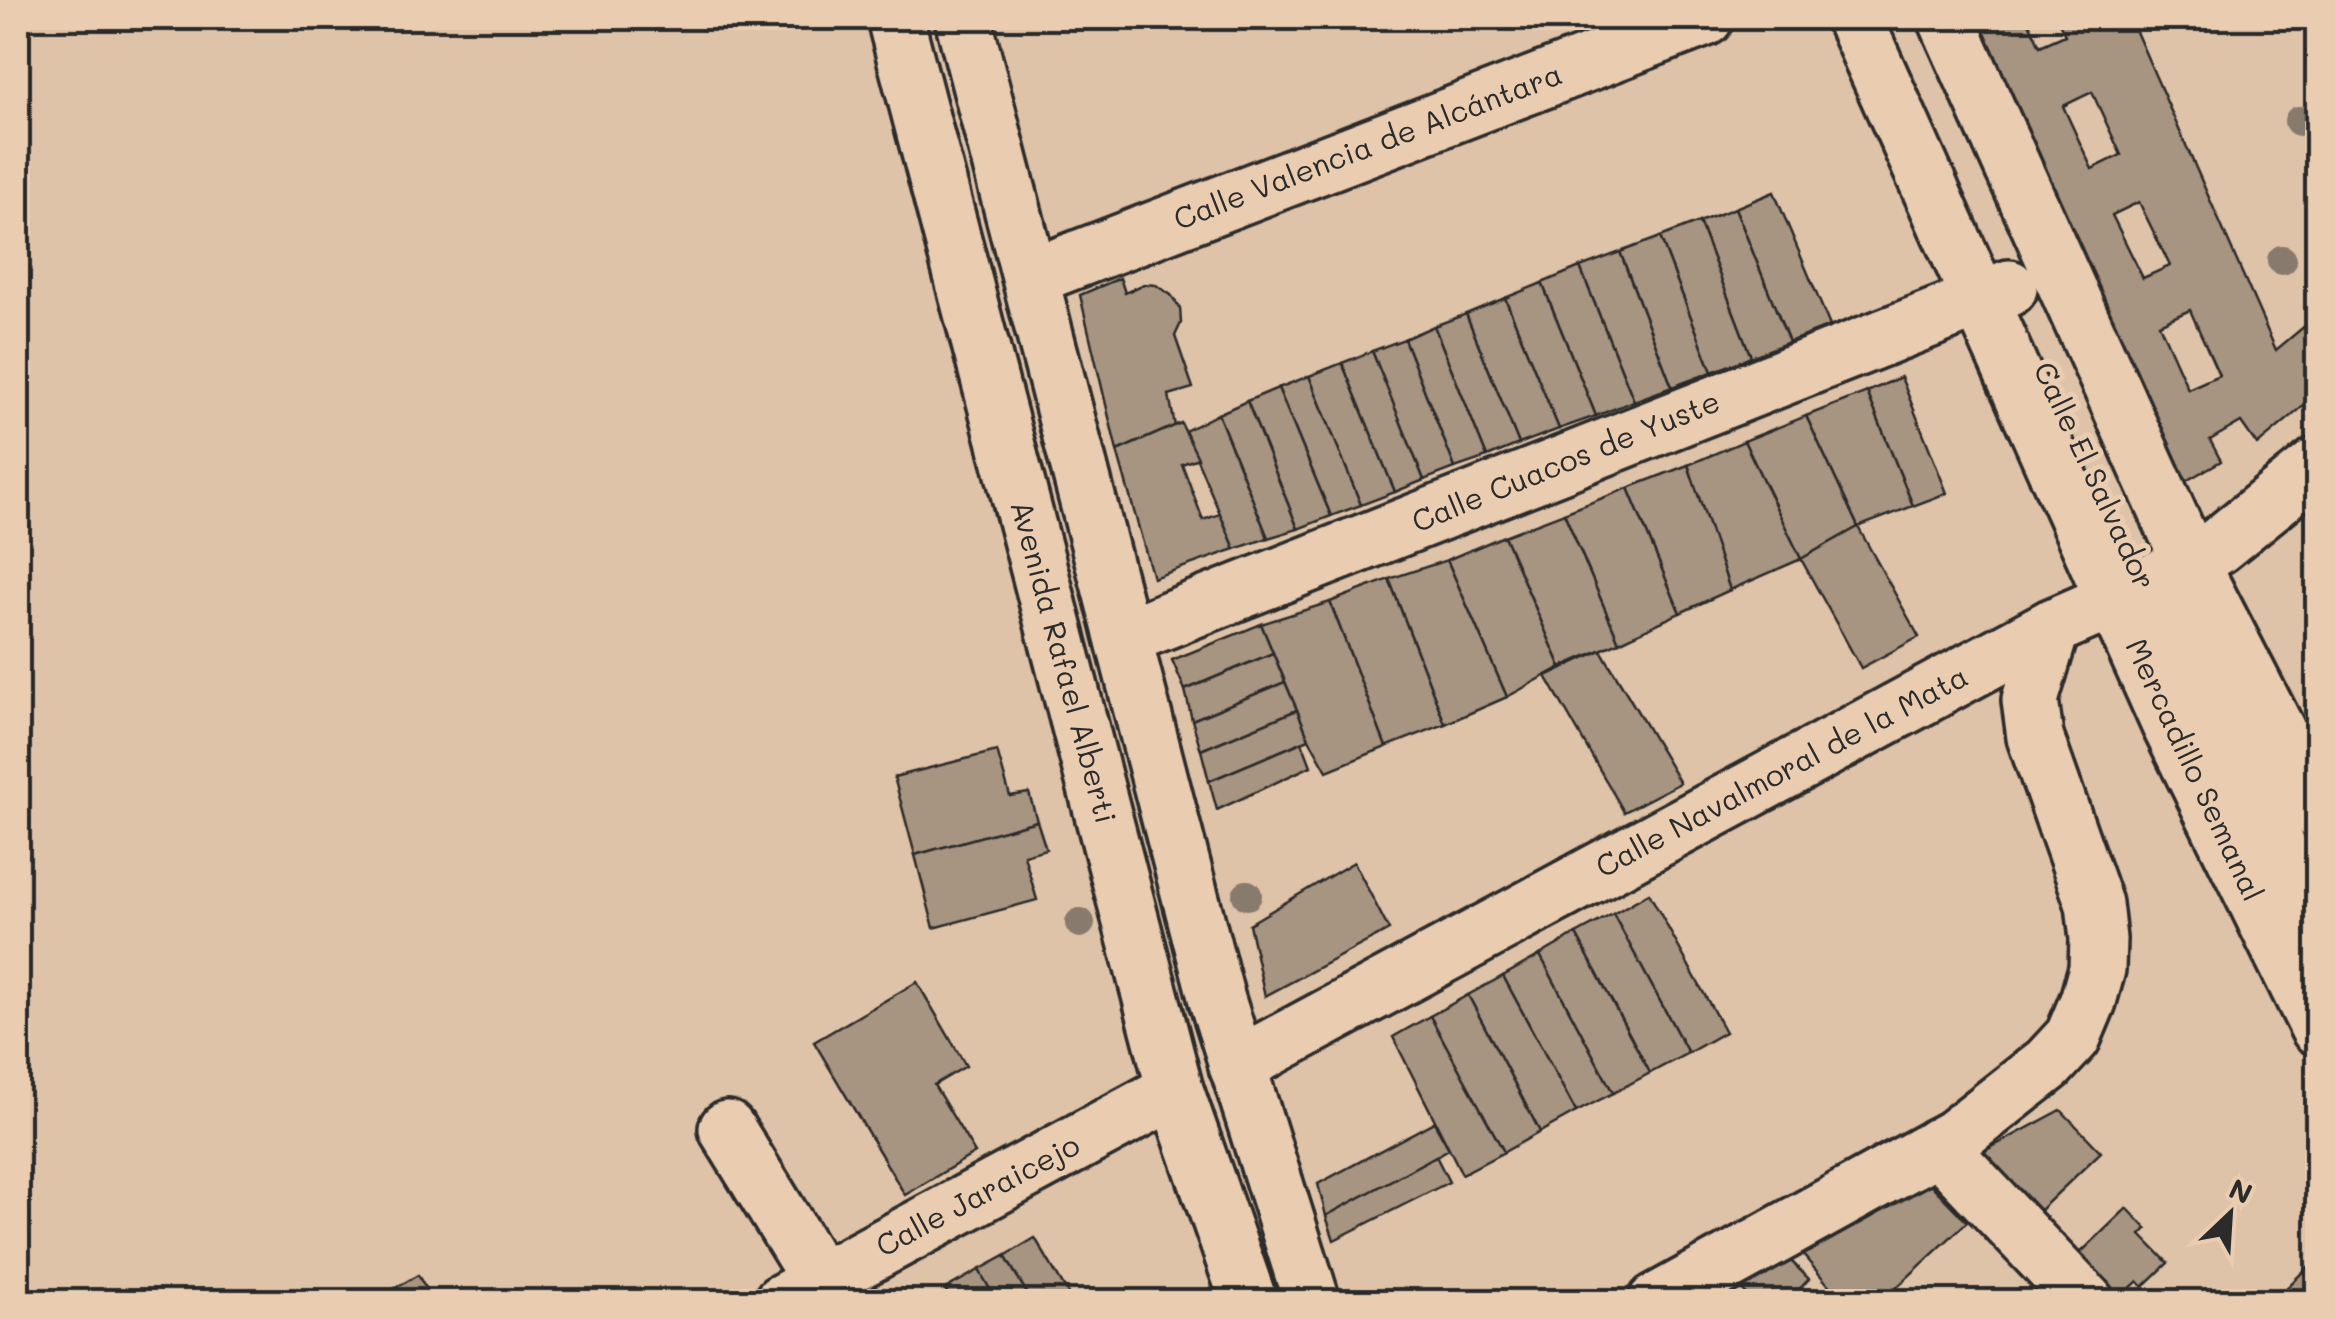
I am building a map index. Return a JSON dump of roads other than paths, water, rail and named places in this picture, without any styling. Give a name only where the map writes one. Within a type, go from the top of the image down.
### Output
[{"type":"street","name":"Avenida Rafael Alberti","points":[[895,18],[1175,1090],[1250,1302]]},
{"type":"street","points":[[964,18],[1236,1066],[1312,1302]]},
{"type":"street","name":"Calle Valencia de Alcántara","points":[[1031,276],[1705,18]]},
{"type":"street","name":"Mercadillo Semanal","points":[[1854,18],[2149,583],[2318,810]]},
{"type":"street","name":"Calle El Salvador","points":[[1890,18],[2009,288],[2318,925]]},
{"type":"street","name":"Mercadillo Semanal","points":[[1946,18],[2149,583],[2169,723],[2318,1027]]},
{"type":"street","name":"Calle Cuacos de Yuste","points":[[1124,637],[2009,288]]},
{"type":"street","name":"Calle Navalmoral de la Mata","points":[[1236,1066],[2052,627],[2218,546],[2318,465]]},
{"type":"street","points":[[1656,1302],[1955,1137],[2048,1064],[2074,1037],[2096,969],[2098,939],[2094,904],[2035,737],[2030,700],[2052,627]]},
{"type":"street","name":"Calle Jaraicejo","points":[[801,1291],[1175,1090]]},
{"type":"street","points":[[728,1129],[801,1291]]},
{"type":"street","points":[[1938,1146],[2086,1302]]}]
